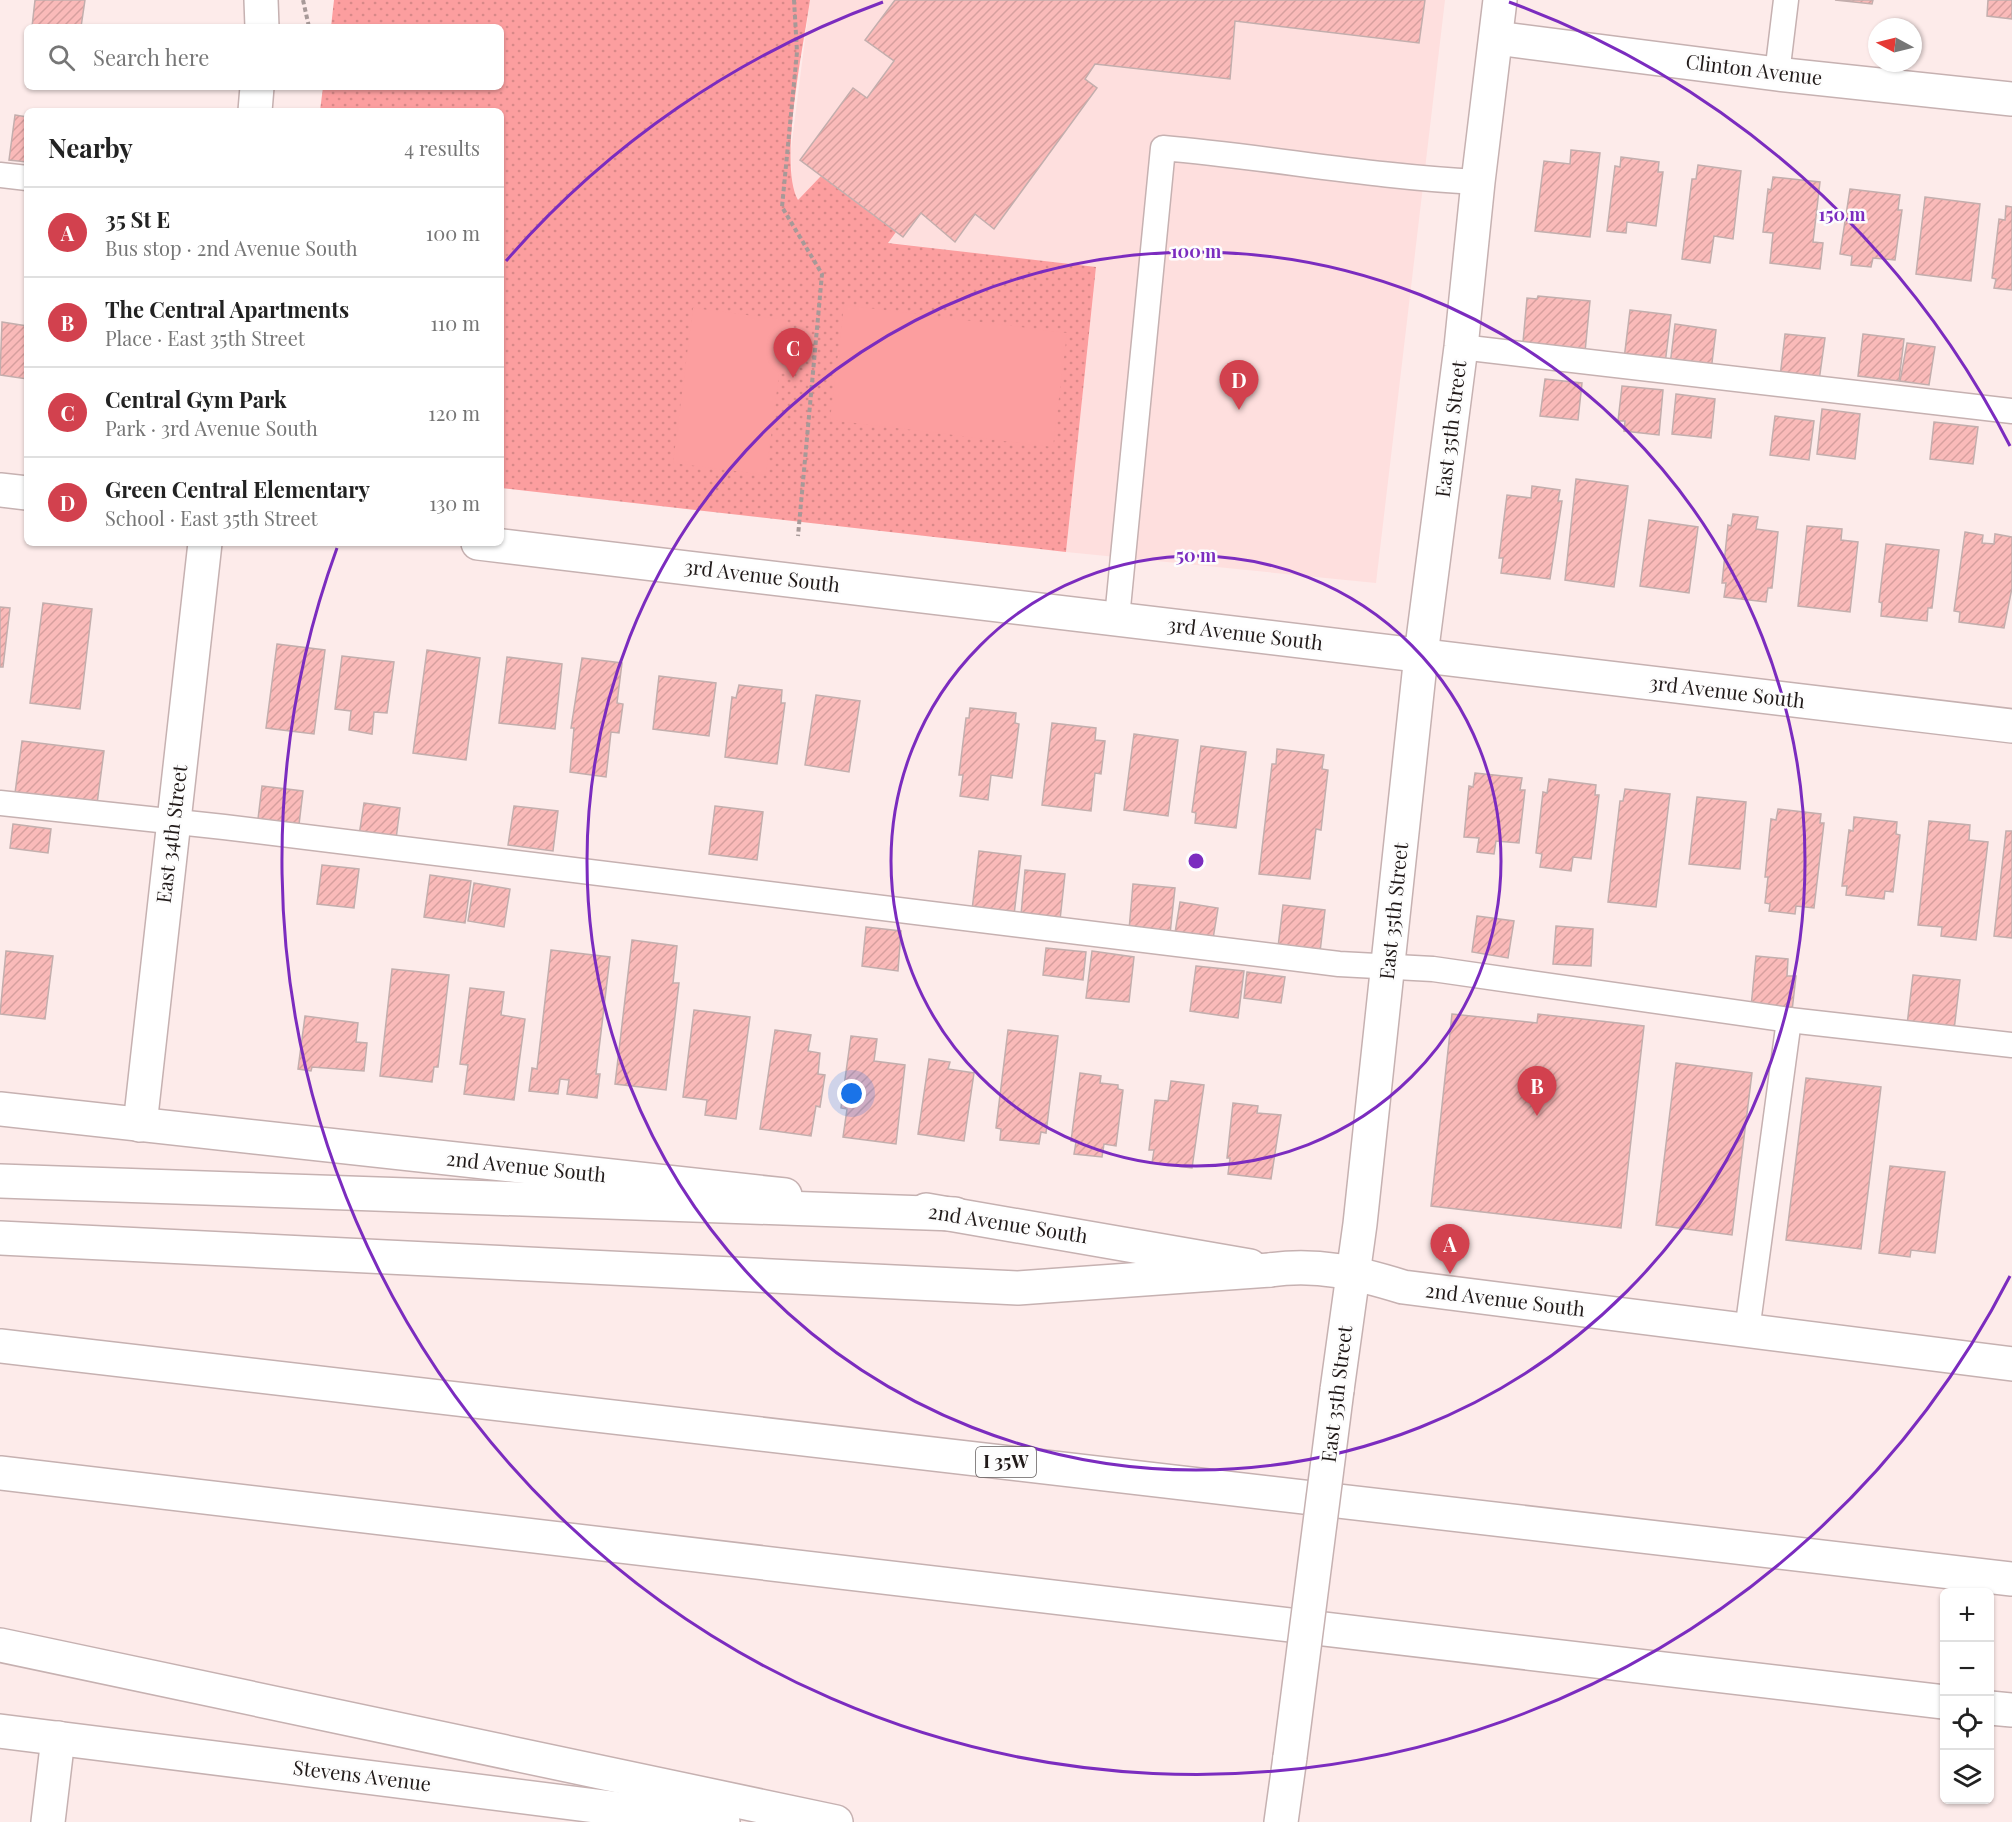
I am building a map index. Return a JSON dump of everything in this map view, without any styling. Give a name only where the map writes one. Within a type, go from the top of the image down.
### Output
[{"type":"main road","points":[[261,0],[262,24]]},
{"type":"main road","name":"East 35th Street","points":[[1281,1822],[1389,967],[1421,655],[1461,347],[1500,0]]},
{"type":"main road","name":"Clinton Avenue","points":[[1496,38],[1777,74],[2012,99]]},
{"type":"main road","points":[[255,108],[258,90]]},
{"type":"main road","points":[[0,490],[24,493]]},
{"type":"main road","name":"East 34th Street","points":[[140,1125],[205,546]]},
{"type":"main road","name":"3rd Avenue South","points":[[504,546],[2012,726]]},
{"type":"main road","name":"2nd Avenue South","points":[[0,1109],[955,1214],[1270,1270],[1299,1266],[1352,1271],[1403,1287],[2012,1364]]},
{"type":"main road","points":[[0,1181],[955,1214]]},
{"type":"main road","points":[[0,1238],[1018,1288],[1270,1270]]},
{"type":"main road","name":"I 35W","points":[[0,1346],[2012,1579]]},
{"type":"main road","points":[[0,1473],[1940,1702]]},
{"type":"main road","points":[[0,1645],[836,1822]]},
{"type":"main road","points":[[1994,1708],[2012,1710]]},
{"type":"main road","name":"Stevens Avenue","points":[[0,1731],[723,1822]]},
{"type":"main road","points":[[48,1822],[57,1738]]},
{"type":"lane","points":[[1777,74],[1786,0]]},
{"type":"lane","points":[[1117,618],[1162,148],[1238,154],[1427,179],[1478,182]]},
{"type":"lane","points":[[0,175],[24,178]]},
{"type":"lane","points":[[1461,347],[2012,411]]},
{"type":"lane","points":[[0,803],[1327,963],[1433,969],[1789,1020],[2012,1045]]},
{"type":"lane","points":[[1747,1331],[1789,1020]]},
{"type":"path","points":[[303,0],[308,24]]},
{"type":"path","points":[[794,0],[797,52],[782,207],[822,274],[798,536]]},
{"type":"shaded area","points":[[334,0],[810,0],[791,133],[793,183],[798,200],[821,176],[896,232],[888,243],[1096,267],[1066,552],[504,488],[504,108],[320,108],[323,90],[504,90],[504,24],[331,24]]},
{"type":"shaded area","points":[[810,0],[1445,0],[1376,583],[1066,552],[1096,268],[818,234],[792,190],[791,149]]},
{"type":"shaded area","points":[[844,305],[1067,333],[1053,447],[830,420]]},
{"type":"shaded area","points":[[693,308],[786,320],[766,475],[673,463]]},
{"type":"building","points":[[35,0],[85,0],[81,24],[32,24]]},
{"type":"building","points":[[895,0],[1425,0],[1419,43],[1235,21],[1230,79],[1095,64],[1085,79],[1097,88],[994,229],[975,214],[955,242],[921,213],[903,237],[800,160],[853,88],[867,98],[894,61],[865,40]]},
{"type":"building","points":[[1835,0],[1873,0],[1872,4]]},
{"type":"building","points":[[1988,0],[2012,0],[2012,19],[1987,16]]},
{"type":"building","points":[[15,115],[24,116],[24,162],[9,160]]},
{"type":"building","points":[[1571,150],[1600,153],[1590,237],[1535,231],[1544,161],[1570,164]]},
{"type":"building","points":[[1621,157],[1659,162],[1658,172],[1663,172],[1656,226],[1627,222],[1626,233],[1607,231],[1615,166],[1620,167]]},
{"type":"building","points":[[1698,165],[1741,171],[1733,239],[1714,236],[1710,263],[1682,259],[1692,179],[1696,179]]},
{"type":"building","points":[[1773,177],[1820,182],[1813,242],[1823,243],[1820,269],[1770,263],[1773,233],[1763,232],[1768,189],[1771,190]]},
{"type":"building","points":[[1850,189],[1900,195],[1898,210],[1902,210],[1895,260],[1873,258],[1871,267],[1851,265],[1852,256],[1840,254]]},
{"type":"building","points":[[1925,197],[1980,204],[1971,281],[1916,274]]},
{"type":"building","points":[[2006,206],[2012,207],[2012,290],[1994,288],[1996,279],[1992,278],[1999,219],[2005,220]]},
{"type":"building","points":[[1538,296],[1590,301],[1585,352],[1532,346],[1532,343],[1523,342],[1527,298],[1537,299]]},
{"type":"building","points":[[1630,310],[1671,315],[1665,364],[1624,359]]},
{"type":"building","points":[[2,322],[24,326],[24,379],[0,375]]},
{"type":"building","points":[[1675,324],[1716,330],[1711,371],[1670,365]]},
{"type":"building","points":[[1785,334],[1825,338],[1819,381],[1780,377]]},
{"type":"building","points":[[1863,334],[1904,339],[1899,381],[1858,376]]},
{"type":"building","points":[[1907,343],[1935,347],[1929,385],[1900,381]]},
{"type":"building","points":[[1545,379],[1582,383],[1578,420],[1540,416]]},
{"type":"building","points":[[1622,386],[1663,390],[1659,435],[1624,431],[1625,421],[1618,421]]},
{"type":"building","points":[[1676,394],[1715,399],[1711,438],[1672,434]]},
{"type":"building","points":[[1822,409],[1860,414],[1855,459],[1817,454]]},
{"type":"building","points":[[1775,416],[1814,421],[1809,460],[1770,455]]},
{"type":"building","points":[[1934,422],[1978,427],[1973,464],[1930,459]]},
{"type":"building","points":[[1576,479],[1628,486],[1614,587],[1565,580]]},
{"type":"building","points":[[1532,486],[1560,490],[1558,501],[1562,501],[1550,579],[1501,573],[1503,558],[1499,558],[1507,495],[1531,498]]},
{"type":"building","points":[[1733,514],[1758,517],[1756,529],[1778,532],[1772,588],[1768,588],[1766,602],[1724,597],[1726,583],[1722,583],[1728,525],[1731,526]]},
{"type":"building","points":[[1649,520],[1698,527],[1689,593],[1640,586]]},
{"type":"building","points":[[1807,526],[1842,529],[1841,540],[1858,542],[1850,612],[1798,606]]},
{"type":"building","points":[[1965,532],[1983,535],[1982,543],[1994,544],[1995,534],[2012,537],[2012,588],[2004,628],[1959,622],[1960,612],[1954,611]]},
{"type":"building","points":[[1886,544],[1939,550],[1932,608],[1928,608],[1927,621],[1881,616],[1882,603],[1879,602]]},
{"type":"building","points":[[43,603],[92,609],[80,709],[30,703]]},
{"type":"building","points":[[0,607],[10,608],[3,667],[0,667]]},
{"type":"building","points":[[277,644],[325,650],[314,734],[266,728]]},
{"type":"building","points":[[427,650],[480,658],[466,760],[413,753]]},
{"type":"building","points":[[342,656],[394,662],[387,713],[374,712],[372,734],[349,730],[351,711],[335,709]]},
{"type":"building","points":[[507,657],[562,664],[555,729],[499,723]]},
{"type":"building","points":[[582,658],[622,663],[617,703],[623,704],[619,733],[611,732],[606,777],[570,772],[574,728],[571,728]]},
{"type":"building","points":[[659,676],[716,683],[709,736],[653,729]]},
{"type":"building","points":[[739,685],[782,690],[781,703],[785,703],[777,764],[725,757],[732,697],[736,698]]},
{"type":"building","points":[[816,695],[860,701],[849,772],[805,765]]},
{"type":"building","points":[[970,708],[1016,713],[1015,723],[1019,724],[1012,778],[991,775],[988,800],[960,796],[963,775],[959,775],[966,718],[969,718]]},
{"type":"building","points":[[1052,723],[1096,728],[1095,740],[1105,741],[1101,774],[1095,773],[1091,811],[1042,805]]},
{"type":"building","points":[[1134,734],[1178,740],[1168,816],[1124,810]]},
{"type":"building","points":[[22,741],[104,751],[97,804],[15,793]]},
{"type":"building","points":[[1201,746],[1246,752],[1236,828],[1195,823],[1196,813],[1192,812]]},
{"type":"building","points":[[1277,749],[1324,755],[1322,769],[1328,770],[1321,830],[1316,829],[1310,879],[1259,874],[1272,764],[1276,764]]},
{"type":"building","points":[[1475,773],[1522,778],[1520,790],[1525,790],[1519,843],[1496,841],[1494,854],[1477,852],[1479,838],[1464,837],[1469,786],[1473,787]]},
{"type":"building","points":[[1549,779],[1596,785],[1595,795],[1599,795],[1591,859],[1573,857],[1571,871],[1540,867],[1542,854],[1536,853],[1543,792],[1547,793]]},
{"type":"building","points":[[262,786],[303,791],[298,833],[257,827]]},
{"type":"building","points":[[1625,789],[1670,794],[1656,907],[1608,902],[1620,801],[1623,801]]},
{"type":"building","points":[[1697,797],[1746,802],[1740,869],[1689,864]]},
{"type":"building","points":[[364,803],[400,808],[395,847],[358,842]]},
{"type":"building","points":[[514,806],[558,811],[553,851],[508,845]]},
{"type":"building","points":[[715,806],[763,812],[757,860],[709,854]]},
{"type":"building","points":[[1778,809],[1821,814],[1820,823],[1824,823],[1814,908],[1796,906],[1795,914],[1769,911],[1770,904],[1765,903],[1768,877],[1765,877],[1771,819],[1776,820]]},
{"type":"building","points":[[1854,817],[1897,822],[1896,834],[1900,835],[1893,892],[1885,891],[1884,899],[1846,895],[1847,886],[1842,886],[1849,830],[1853,831]]},
{"type":"building","points":[[1929,821],[1970,825],[1969,840],[1988,842],[1976,940],[1941,936],[1942,927],[1918,925]]},
{"type":"building","points":[[13,824],[51,829],[48,853],[10,848]]},
{"type":"building","points":[[2006,831],[2012,831],[2012,938],[1994,936]]},
{"type":"building","points":[[979,851],[1021,856],[1014,915],[972,910]]},
{"type":"building","points":[[322,865],[359,869],[354,908],[317,904]]},
{"type":"building","points":[[1025,870],[1065,874],[1060,920],[1021,915]]},
{"type":"building","points":[[430,875],[471,881],[465,923],[424,917]]},
{"type":"building","points":[[474,883],[510,889],[504,927],[468,921]]},
{"type":"building","points":[[1133,884],[1175,888],[1170,934],[1129,930]]},
{"type":"building","points":[[1180,902],[1218,908],[1213,939],[1175,933]]},
{"type":"building","points":[[1283,905],[1325,910],[1320,952],[1278,947]]},
{"type":"building","points":[[1477,916],[1514,921],[1508,958],[1472,952]]},
{"type":"building","points":[[1556,926],[1593,929],[1591,966],[1553,964]]},
{"type":"building","points":[[866,927],[901,931],[898,971],[862,966]]},
{"type":"building","points":[[632,940],[677,946],[673,983],[679,983],[666,1090],[615,1084]]},
{"type":"building","points":[[1046,948],[1086,952],[1083,980],[1043,975]]},
{"type":"building","points":[[551,950],[610,957],[596,1074],[600,1074],[597,1098],[567,1094],[569,1080],[560,1079],[558,1094],[529,1091],[532,1068],[537,1069]]},
{"type":"building","points":[[6,951],[53,956],[45,1019],[0,1014]]},
{"type":"building","points":[[1092,951],[1134,957],[1129,1002],[1086,998]]},
{"type":"building","points":[[1756,956],[1788,959],[1787,976],[1796,976],[1792,1011],[1751,1007]]},
{"type":"building","points":[[1196,966],[1244,971],[1238,1018],[1190,1011]]},
{"type":"building","points":[[392,969],[449,975],[438,1067],[434,1067],[432,1082],[380,1076]]},
{"type":"building","points":[[1247,972],[1285,977],[1281,1003],[1244,998]]},
{"type":"building","points":[[1913,975],[1960,980],[1954,1030],[1907,1025]]},
{"type":"building","points":[[470,988],[504,992],[501,1015],[525,1019],[514,1100],[464,1094],[468,1065],[460,1064]]},
{"type":"building","points":[[694,1010],[750,1017],[736,1119],[705,1115],[707,1100],[683,1097]]},
{"type":"building","points":[[1452,1014],[1537,1023],[1538,1014],[1644,1026],[1621,1228],[1431,1206]]},
{"type":"building","points":[[305,1016],[358,1023],[356,1042],[367,1043],[364,1071],[312,1067],[311,1071],[298,1069]]},
{"type":"building","points":[[775,1030],[811,1035],[808,1051],[820,1053],[818,1074],[825,1075],[820,1107],[816,1106],[811,1136],[760,1129]]},
{"type":"building","points":[[1008,1030],[1058,1036],[1046,1133],[1041,1132],[1039,1144],[1000,1140],[1001,1129],[996,1128]]},
{"type":"building","points":[[851,1036],[877,1039],[874,1061],[905,1065],[896,1144],[843,1137],[847,1109],[841,1108]]},
{"type":"building","points":[[929,1059],[950,1062],[948,1069],[974,1073],[964,1141],[918,1134]]},
{"type":"building","points":[[1676,1063],[1752,1073],[1732,1235],[1656,1225]]},
{"type":"building","points":[[1080,1073],[1101,1076],[1100,1083],[1118,1085],[1118,1089],[1123,1090],[1116,1146],[1104,1144],[1102,1157],[1074,1154],[1076,1142],[1071,1141]]},
{"type":"building","points":[[1806,1078],[1881,1087],[1861,1249],[1786,1240]]},
{"type":"building","points":[[1171,1081],[1204,1085],[1192,1168],[1152,1163],[1154,1150],[1149,1150],[1155,1100],[1168,1101]]},
{"type":"building","points":[[1233,1103],[1258,1106],[1257,1113],[1281,1115],[1271,1179],[1228,1174],[1230,1158],[1227,1158]]},
{"type":"building","points":[[1890,1166],[1945,1172],[1935,1253],[1911,1250],[1910,1257],[1879,1253]]},
{"type":"place","name":"Central Gym Park","points":[[793,378]]},
{"type":"place","name":"Green Central Elementary","points":[[1239,410]]},
{"type":"place","name":"The Central Apartments","points":[[1537,1116]]},
{"type":"place","name":"35 St E","points":[[1450,1274]]}]
